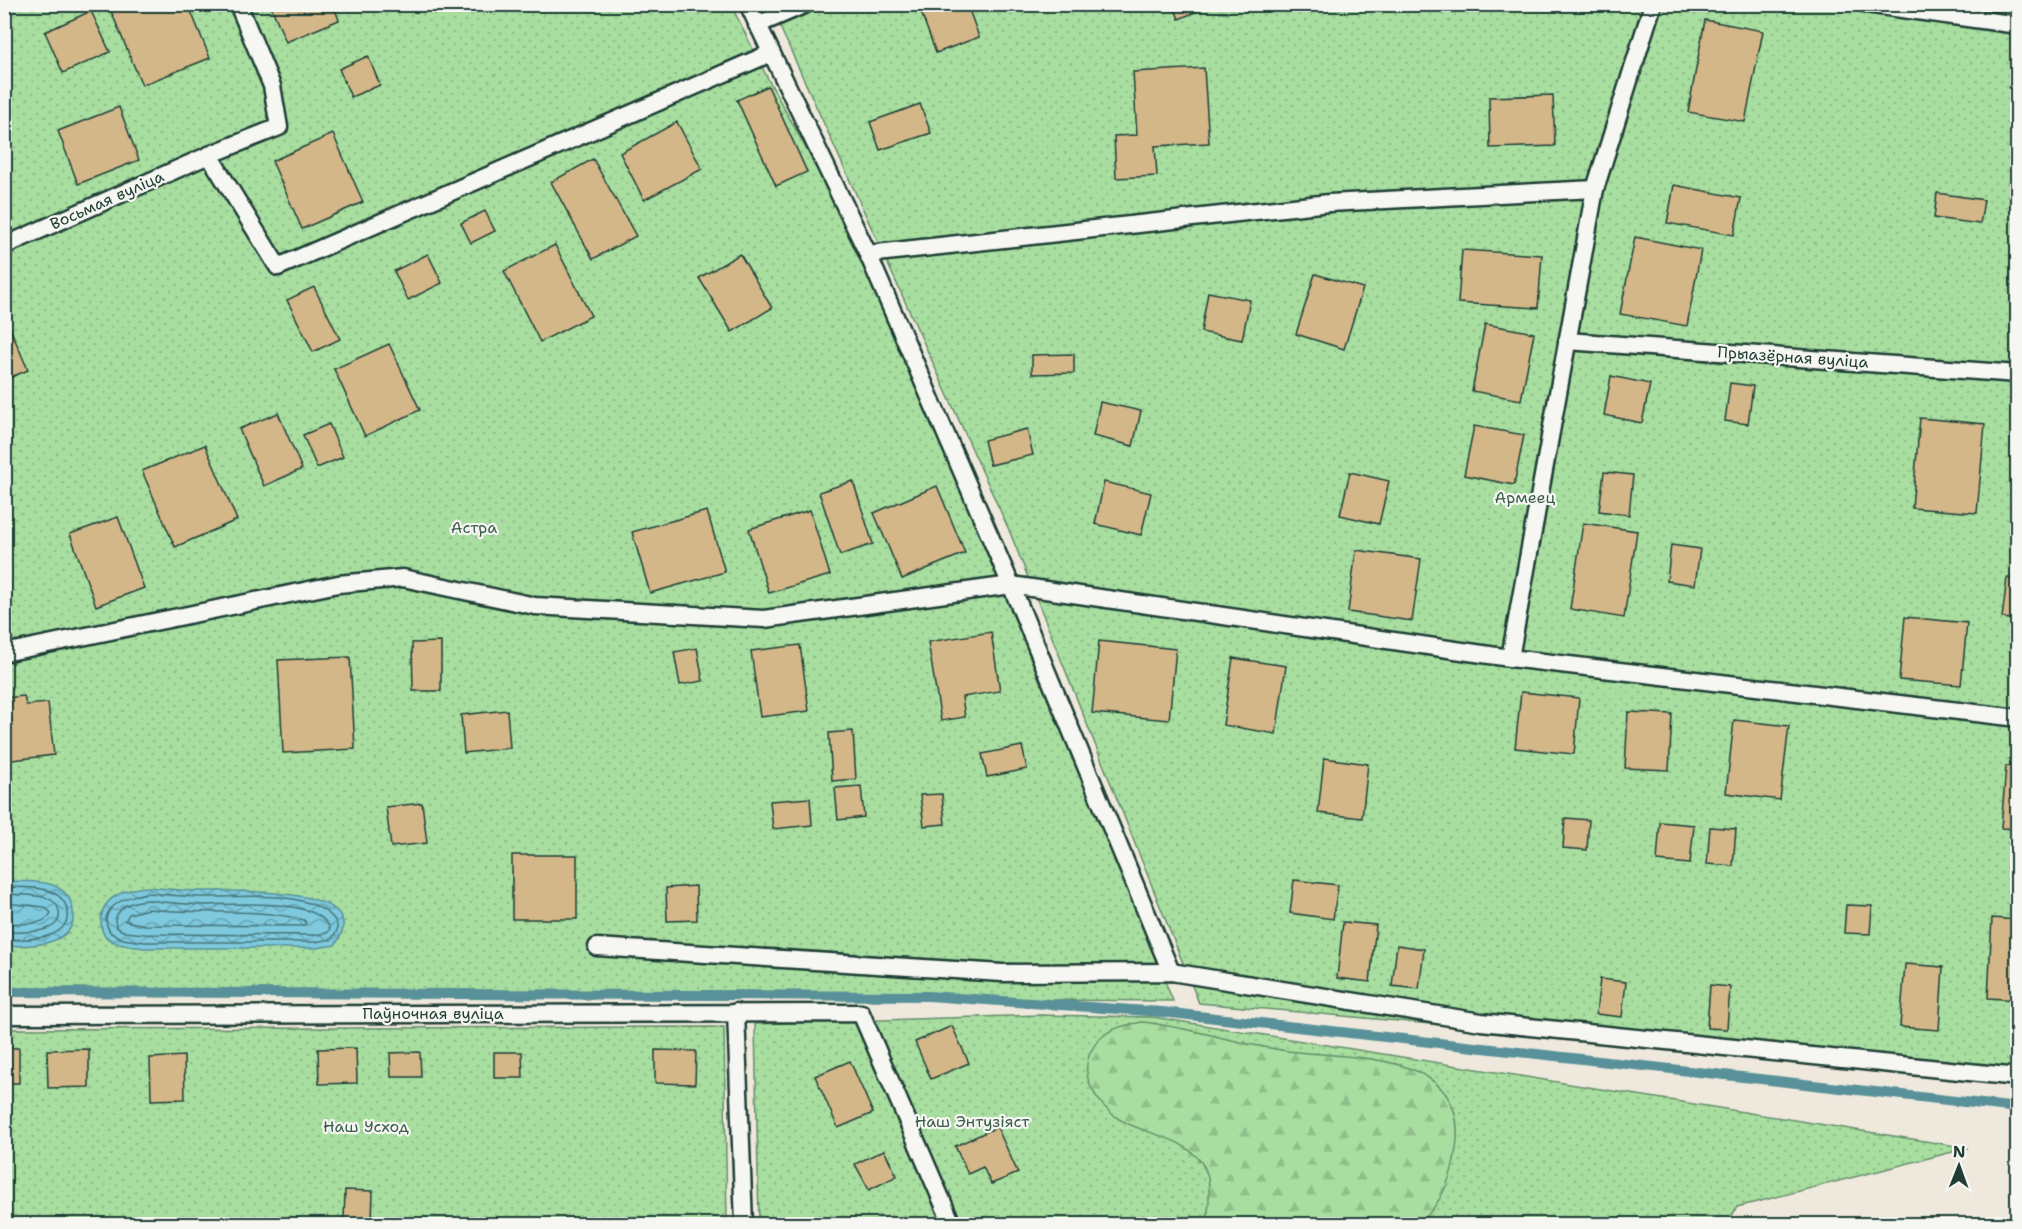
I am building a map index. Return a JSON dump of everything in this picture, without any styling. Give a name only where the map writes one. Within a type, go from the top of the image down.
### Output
[{"type":"lane","name":"Восьмая вуліца","points":[[4,246],[209,155],[279,127],[272,86],[238,4]]},
{"type":"lane","points":[[748,4],[868,254],[1011,585],[1171,972]]},
{"type":"lane","points":[[757,25],[806,4]]},
{"type":"lane","points":[[1510,658],[1595,189],[1653,4]]},
{"type":"lane","points":[[1866,4],[2018,25]]},
{"type":"lane","points":[[209,155],[278,267],[771,53]]},
{"type":"lane","points":[[868,254],[1329,203],[1595,189]]},
{"type":"lane","name":"Прыазёрная вуліца","points":[[1568,341],[2018,374]]},
{"type":"lane","points":[[4,653],[338,584],[403,578],[535,606],[764,619],[1011,585],[1510,658],[2018,718]]},
{"type":"lane","points":[[597,947],[1002,973],[1171,972],[1481,1022],[2018,1077]]},
{"type":"lane","points":[[736,1012],[744,1224]]},
{"type":"lane","name":"Паўночная вуліца","points":[[4,1015],[861,1012],[952,1224]]},
{"type":"green space","name":"Астра","points":[[5,5],[731,5],[768,79],[886,295],[1173,1001],[5,992]]},
{"type":"green space","name":"Армеец","points":[[770,5],[2017,5],[2017,1077],[1199,1003],[1009,530]]},
{"type":"green space","name":"Наш Энтузіяст","points":[[1039,1015],[1153,1017],[1968,1148],[1737,1207],[1727,1224],[759,1224],[755,1024]]},
{"type":"green space","points":[[1142,1022],[1281,1050],[1368,1059],[1398,1065],[1424,1075],[1444,1091],[1455,1116],[1454,1160],[1448,1181],[1434,1208],[1419,1224],[1207,1224],[1209,1184],[1201,1162],[1189,1150],[1175,1142],[1130,1125],[1115,1116],[1102,1104],[1089,1083],[1087,1061],[1094,1045],[1111,1030]]},
{"type":"green space","name":"Наш Усход","points":[[724,1027],[727,1224],[5,1224],[4,1029]]},
{"type":"water","points":[[4,881],[43,883],[62,890],[70,900],[73,911],[72,923],[68,932],[49,942],[26,946],[5,946]]},
{"type":"water","points":[[149,887],[190,891],[268,892],[296,896],[320,901],[337,911],[343,925],[335,945],[316,948],[144,948],[120,944],[107,938],[101,924],[102,912],[106,905],[117,895],[133,889]]},
{"type":"building","points":[[126,4],[188,4],[210,58],[142,85],[111,11]]},
{"type":"building","points":[[270,4],[333,4],[339,20],[286,42]]},
{"type":"building","points":[[692,4],[713,4],[695,12]]},
{"type":"building","points":[[918,4],[967,4],[979,37],[936,53]]},
{"type":"building","points":[[1173,4],[1206,4],[1207,7],[1179,19]]},
{"type":"building","points":[[91,11],[110,52],[63,73],[45,32]]},
{"type":"building","points":[[1705,20],[1763,31],[1745,122],[1688,112]]},
{"type":"building","points":[[368,56],[380,85],[351,97],[339,69]]},
{"type":"building","points":[[1204,68],[1209,143],[1155,146],[1157,176],[1116,178],[1114,136],[1137,135],[1133,72]]},
{"type":"building","points":[[768,86],[807,172],[776,186],[737,100]]},
{"type":"building","points":[[1553,95],[1555,146],[1490,148],[1489,97]]},
{"type":"building","points":[[920,104],[931,133],[880,150],[870,122]]},
{"type":"building","points":[[119,107],[139,160],[78,184],[58,131]]},
{"type":"building","points":[[677,122],[702,169],[644,200],[620,153]]},
{"type":"building","points":[[333,134],[363,202],[302,229],[272,161]]},
{"type":"building","points":[[593,159],[636,236],[593,259],[551,182]]},
{"type":"building","points":[[1674,185],[1741,198],[1734,235],[1667,223]]},
{"type":"building","points":[[1937,193],[1984,200],[1980,224],[1934,218]]},
{"type":"building","points":[[485,211],[495,231],[471,243],[461,223]]},
{"type":"building","points":[[1635,237],[1701,250],[1687,326],[1620,314]]},
{"type":"building","points":[[555,245],[591,316],[540,342],[504,271]]},
{"type":"building","points":[[1462,250],[1542,255],[1538,308],[1458,303]]},
{"type":"building","points":[[428,254],[442,283],[408,300],[394,271]]},
{"type":"building","points":[[740,254],[772,308],[732,332],[699,278]]},
{"type":"building","points":[[1315,274],[1363,288],[1344,349],[1296,334]]},
{"type":"building","points":[[314,287],[340,339],[313,352],[287,300]]},
{"type":"building","points":[[1208,292],[1250,300],[1242,340],[1201,332]]},
{"type":"building","points":[[4,314],[28,370],[4,380]]},
{"type":"building","points":[[1485,324],[1534,333],[1521,400],[1472,391]]},
{"type":"building","points":[[389,344],[420,410],[365,436],[334,369]]},
{"type":"building","points":[[1074,354],[1074,373],[1032,374],[1032,355]]},
{"type":"building","points":[[1611,376],[1650,384],[1642,423],[1604,415]]},
{"type":"building","points":[[1730,383],[1753,386],[1748,424],[1725,421]]},
{"type":"building","points":[[1100,402],[1141,411],[1133,446],[1093,436]]},
{"type":"building","points":[[278,413],[302,469],[264,486],[239,429]]},
{"type":"building","points":[[1920,418],[1985,424],[1977,513],[1912,508]]},
{"type":"building","points":[[329,424],[343,457],[317,468],[303,435]]},
{"type":"building","points":[[1474,426],[1524,435],[1514,485],[1464,475]]},
{"type":"building","points":[[1027,429],[1033,455],[990,465],[984,440]]},
{"type":"building","points":[[205,445],[237,520],[175,547],[142,471]]},
{"type":"building","points":[[1350,472],[1389,481],[1379,524],[1340,515]]},
{"type":"building","points":[[1604,472],[1633,475],[1629,515],[1599,511]]},
{"type":"building","points":[[853,481],[873,544],[840,555],[819,492]]},
{"type":"building","points":[[1104,482],[1151,493],[1141,535],[1095,524]]},
{"type":"building","points":[[937,486],[965,553],[902,579],[874,513]]},
{"type":"building","points":[[810,510],[830,575],[769,593],[749,529]]},
{"type":"building","points":[[707,511],[725,572],[650,593],[632,532]]},
{"type":"building","points":[[118,517],[144,588],[96,606],[70,534]]},
{"type":"building","points":[[1583,523],[1637,531],[1624,618],[1570,609]]},
{"type":"building","points":[[1671,545],[1700,549],[1695,585],[1667,581]]},
{"type":"building","points":[[1356,550],[1421,559],[1412,621],[1348,612]]},
{"type":"building","points":[[2007,578],[2018,579],[2018,620],[2002,618]]},
{"type":"building","points":[[1905,617],[1967,623],[1961,685],[1899,680]]},
{"type":"building","points":[[991,632],[1000,691],[962,697],[965,717],[941,721],[928,642]]},
{"type":"building","points":[[1099,641],[1176,649],[1169,720],[1092,713]]},
{"type":"building","points":[[441,642],[441,691],[413,691],[412,643]]},
{"type":"building","points":[[800,645],[809,711],[760,717],[751,651]]},
{"type":"building","points":[[697,648],[703,681],[680,685],[674,652]]},
{"type":"building","points":[[350,657],[355,749],[283,753],[278,660]]},
{"type":"building","points":[[1233,658],[1286,666],[1276,734],[1223,725]]},
{"type":"building","points":[[1521,692],[1579,698],[1574,754],[1515,748]]},
{"type":"building","points":[[24,696],[26,705],[48,703],[54,755],[4,761],[4,698]]},
{"type":"building","points":[[507,710],[510,748],[464,753],[461,715]]},
{"type":"building","points":[[1628,712],[1672,714],[1669,770],[1625,768]]},
{"type":"building","points":[[1734,720],[1789,726],[1780,800],[1726,793]]},
{"type":"building","points":[[853,731],[856,779],[832,781],[829,733]]},
{"type":"building","points":[[1022,746],[1027,769],[987,777],[982,754]]},
{"type":"building","points":[[1324,758],[1368,764],[1362,818],[1318,813]]},
{"type":"building","points":[[2006,766],[2018,767],[2018,829],[2001,828]]},
{"type":"building","points":[[861,786],[864,817],[838,820],[835,788]]},
{"type":"building","points":[[942,794],[945,824],[924,826],[920,795]]},
{"type":"building","points":[[810,798],[812,825],[773,829],[770,801]]},
{"type":"building","points":[[422,803],[427,843],[391,847],[386,807]]},
{"type":"building","points":[[1565,818],[1589,820],[1587,850],[1563,848]]},
{"type":"building","points":[[1660,822],[1694,825],[1690,864],[1657,861]]},
{"type":"building","points":[[1710,827],[1736,829],[1733,866],[1707,864]]},
{"type":"building","points":[[512,855],[577,855],[577,919],[512,919]]},
{"type":"building","points":[[1294,880],[1338,885],[1333,919],[1290,913]]},
{"type":"building","points":[[696,886],[697,920],[667,921],[666,888]]},
{"type":"building","points":[[1846,905],[1872,906],[1870,934],[1844,933]]},
{"type":"building","points":[[1992,918],[2018,920],[2018,1000],[1988,998]]},
{"type":"building","points":[[1343,922],[1376,925],[1370,982],[1337,978]]},
{"type":"building","points":[[1397,945],[1424,949],[1419,989],[1392,986]]},
{"type":"building","points":[[1905,964],[1943,967],[1939,1030],[1900,1027]]},
{"type":"building","points":[[1600,979],[1626,982],[1622,1017],[1596,1014]]},
{"type":"building","points":[[1710,985],[1730,987],[1727,1029],[1707,1028]]},
{"type":"building","points":[[952,1026],[969,1063],[931,1079],[915,1042]]},
{"type":"building","points":[[4,1048],[19,1048],[19,1083],[4,1083]]},
{"type":"building","points":[[356,1048],[357,1083],[319,1084],[318,1049]]},
{"type":"building","points":[[89,1049],[89,1087],[48,1088],[47,1050]]},
{"type":"building","points":[[655,1050],[696,1051],[695,1084],[655,1083]]},
{"type":"building","points":[[420,1052],[421,1077],[391,1077],[390,1053]]},
{"type":"building","points":[[494,1052],[522,1052],[523,1078],[494,1078]]},
{"type":"building","points":[[184,1056],[185,1099],[151,1100],[150,1058]]},
{"type":"building","points":[[850,1061],[873,1113],[838,1128],[815,1076]]},
{"type":"building","points":[[997,1127],[1018,1173],[991,1184],[983,1167],[968,1174],[955,1146]]},
{"type":"building","points":[[884,1150],[897,1176],[869,1190],[855,1164]]},
{"type":"building","points":[[345,1190],[373,1191],[372,1221],[344,1221]]},
{"type":"waterway","points":[[4,992],[928,996],[1162,1012],[2018,1108]]}]
